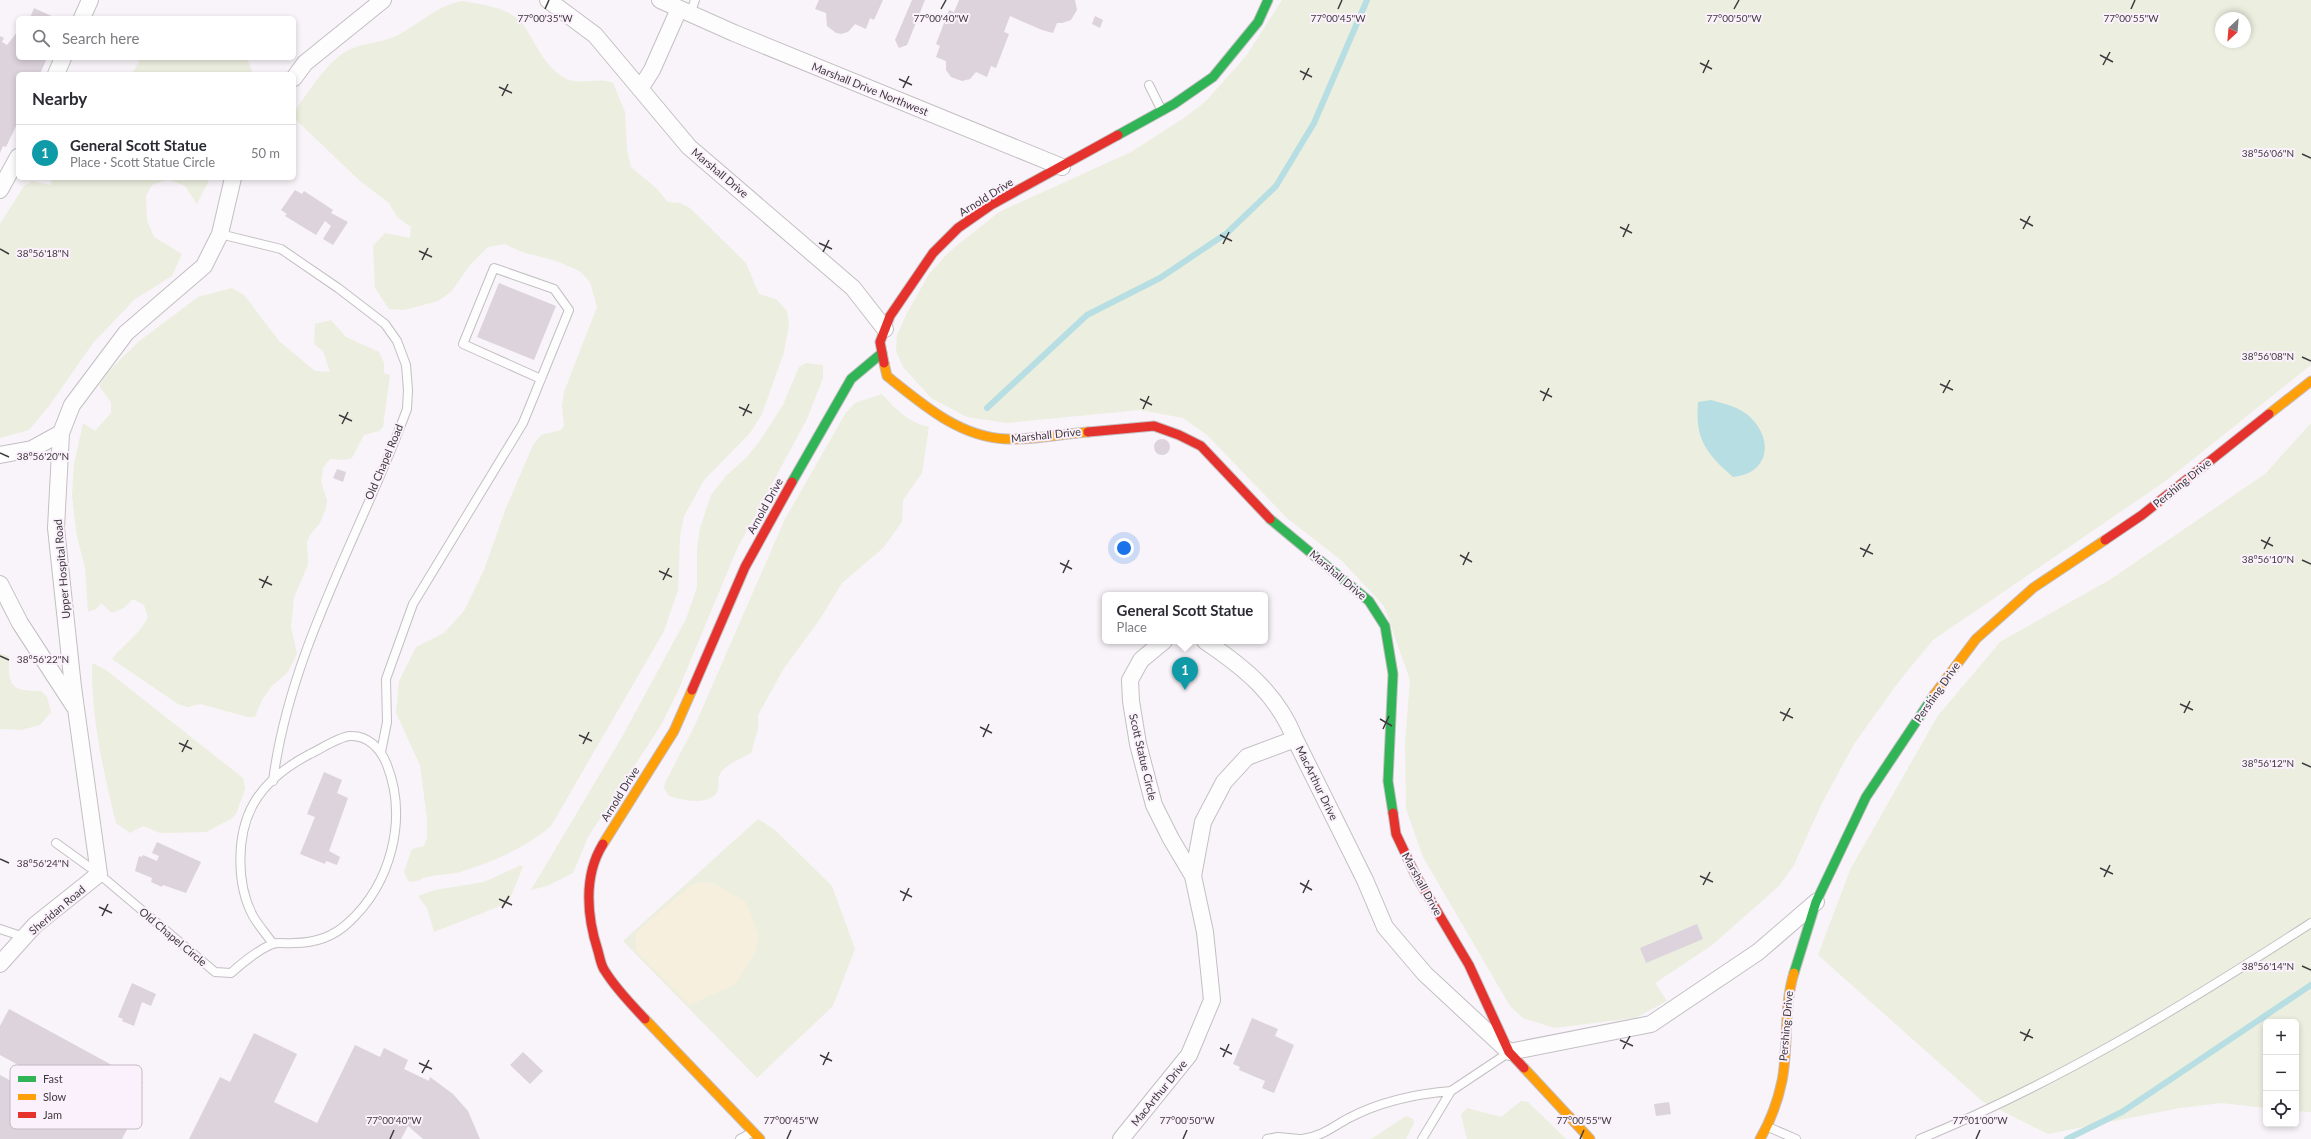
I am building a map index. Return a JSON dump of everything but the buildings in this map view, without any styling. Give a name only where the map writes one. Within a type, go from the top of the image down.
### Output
[{"type":"street","points":[[83,16],[90,0]]},
{"type":"street","points":[[296,75],[305,63],[383,0]]},
{"type":"street","points":[[548,0],[595,35],[640,89],[688,8],[660,0]]},
{"type":"street","name":"Arnold Drive","points":[[757,1135],[627,1000],[604,970],[590,927],[589,885],[599,851],[674,731],[746,566],[832,409],[851,379],[882,353],[880,342],[890,316],[933,253],[958,228],[991,205],[1162,111],[1213,76],[1258,22],[1268,0]]},
{"type":"street","name":"Marshall Drive Northwest","points":[[688,8],[1062,167]]},
{"type":"street","points":[[57,72],[62,60]]},
{"type":"street","name":"Marshall Drive","points":[[640,89],[689,147],[854,288],[885,329]]},
{"type":"street","points":[[0,190],[16,161]]},
{"type":"street","name":"Upper Hospital Road","points":[[100,874],[74,686],[56,528],[61,433],[72,405],[126,333],[204,266],[220,234],[233,180]]},
{"type":"street","name":"Marshall Drive","points":[[882,353],[887,376],[937,415],[975,434],[1006,439],[1154,426],[1179,435],[1201,446],[1276,525],[1369,601],[1385,626],[1393,674],[1388,781],[1396,834],[1415,874],[1469,964],[1509,1052],[1590,1139]]},
{"type":"street","name":"Pershing Drive","points":[[1760,1139],[1767,1127],[1782,1081],[1789,989],[1816,902],[1866,797],[1934,695],[1976,639],[2033,588],[2142,515],[2311,381]]},
{"type":"street","points":[[0,455],[32,449],[61,433]]},
{"type":"street","points":[[0,584],[20,623],[78,712]]},
{"type":"street","name":"Scott Statue Circle","points":[[1160,644],[1141,660],[1130,680],[1131,701],[1138,744],[1154,805],[1171,839],[1193,876]]},
{"type":"street","points":[[1210,644],[1225,654],[1272,697],[1288,721],[1296,739]]},
{"type":"street","name":"MacArthur Drive","points":[[1121,1139],[1189,1055],[1212,1000],[1205,932],[1193,876],[1203,822],[1224,782],[1247,756],[1296,739],[1365,880],[1385,927],[1425,974],[1509,1052]]},
{"type":"street","name":"Sheridan Road","points":[[0,964],[36,925],[100,874]]},
{"type":"street","points":[[1509,1052],[1651,1024],[1758,952],[1816,902]]},
{"type":"lane","points":[[1149,85],[1162,111]]},
{"type":"lane","name":"Old Chapel Road","points":[[220,234],[281,249],[338,288],[385,324],[397,341],[406,365],[408,390],[407,408],[325,602],[288,703],[278,743],[273,781]]},
{"type":"lane","points":[[381,752],[387,722],[386,679],[413,604],[523,423],[541,379],[569,310],[554,289],[494,268],[463,344],[541,379]]},
{"type":"lane","name":"Old Chapel Circle","points":[[56,843],[100,874],[215,972],[230,973],[245,961],[273,944],[306,943],[334,933],[348,923],[364,906],[378,883],[395,837],[397,811],[392,777],[381,752],[374,744],[363,738],[350,736],[295,762],[273,781],[254,804],[244,834],[240,863],[244,891],[253,916],[273,944]]},
{"type":"lane","points":[[1920,1139],[1982,1114],[2106,1050],[2311,923]]},
{"type":"lane","points":[[0,929],[24,938]]},
{"type":"lane","points":[[1422,1139],[1451,1091],[1509,1052]]},
{"type":"lane","points":[[1302,1139],[1328,1132],[1349,1118],[1389,1101],[1427,1093],[1451,1091]]},
{"type":"lane","points":[[1767,1127],[1796,1139]]},
{"type":"lane","points":[[740,1139],[757,1135]]},
{"type":"lane","points":[[1267,1139],[1278,1137],[1299,1139]]},
{"type":"shaded area","points":[[1282,0],[2311,0],[2311,365],[2167,480],[1933,640],[1900,680],[1854,744],[1821,805],[1794,865],[1779,886],[1711,946],[1655,983],[1667,1001],[1635,1018],[1554,1028],[1523,1018],[1510,1006],[1423,857],[1406,809],[1405,742],[1410,680],[1384,606],[1342,561],[1287,518],[1207,435],[1183,418],[1140,410],[1007,423],[967,417],[931,398],[903,367],[896,351],[897,335],[907,313],[929,274],[949,252],[999,212],[1131,152],[1184,118],[1206,101],[1246,56]]},
{"type":"shaded area","points":[[462,1],[487,6],[512,15],[524,26],[540,53],[550,66],[556,72],[569,80],[607,81],[613,83],[625,112],[627,150],[631,167],[656,188],[668,202],[680,203],[690,208],[746,263],[759,294],[776,299],[787,311],[789,324],[784,352],[762,414],[750,433],[704,480],[684,516],[680,536],[678,590],[664,631],[551,826],[519,848],[484,864],[452,874],[431,876],[409,882],[404,872],[412,849],[424,846],[427,838],[427,819],[420,765],[396,713],[399,681],[416,647],[444,633],[464,611],[484,570],[506,508],[533,445],[541,435],[561,430],[564,426],[562,406],[564,392],[597,307],[590,282],[581,272],[556,261],[522,252],[505,244],[488,247],[469,266],[452,291],[438,301],[404,310],[389,309],[375,288],[373,246],[385,233],[410,238],[411,227],[397,217],[389,203],[360,181],[296,120],[296,109],[327,68],[343,54],[351,49],[363,45],[393,38],[445,6]]},
{"type":"shaded area","points":[[140,60],[248,60],[252,72],[133,72]]},
{"type":"shaded area","points":[[52,180],[165,180],[152,185],[146,196],[147,220],[154,237],[182,254],[172,276],[135,299],[93,343],[49,406],[29,430],[0,438],[0,224],[24,186],[32,181],[50,185]]},
{"type":"shaded area","points":[[170,180],[209,180],[197,204],[185,186]]},
{"type":"shaded area","points":[[232,288],[244,295],[279,341],[315,371],[330,372],[323,351],[314,344],[315,324],[331,320],[346,337],[379,352],[384,363],[384,373],[390,375],[383,427],[379,431],[364,435],[352,458],[344,460],[330,459],[323,468],[321,482],[327,500],[326,508],[320,523],[310,535],[307,542],[308,565],[294,597],[291,627],[297,654],[288,672],[271,687],[262,700],[255,717],[248,717],[200,704],[188,707],[178,704],[112,659],[141,629],[148,617],[144,605],[133,599],[124,608],[112,613],[101,603],[96,609],[88,612],[85,568],[77,537],[72,496],[74,464],[83,423],[95,431],[111,413],[111,402],[99,386],[107,373],[138,342],[198,297]]},
{"type":"shaded area","points":[[806,363],[823,365],[823,378],[807,419],[737,549],[677,693],[661,725],[588,837],[573,873],[547,886],[531,890],[622,737],[686,619],[697,587],[697,549],[700,528],[711,495],[726,476],[747,457],[759,442],[783,405],[799,367]]},
{"type":"shaded area","points":[[882,394],[903,415],[915,422],[929,427],[922,473],[903,500],[902,522],[883,548],[842,583],[820,619],[784,668],[758,715],[758,729],[751,753],[734,762],[722,771],[719,778],[718,790],[710,799],[696,801],[669,796],[664,788],[665,783],[695,725],[785,519],[845,414],[855,403]]},
{"type":"shaded area","points":[[2311,423],[2311,1112],[2299,1111],[2299,1019],[2263,1019],[2263,1108],[2221,1103],[2180,1108],[2048,1134],[1982,1101],[1818,955],[1850,870],[1937,717],[2000,642],[2111,579],[2265,474]]},
{"type":"shaded area","points":[[0,653],[9,657],[9,675],[13,685],[23,690],[41,691],[47,697],[51,712],[40,725],[21,730],[0,729]]},
{"type":"shaded area","points":[[92,663],[106,670],[243,778],[245,789],[236,814],[231,819],[206,832],[160,833],[143,826],[130,833],[116,823],[102,763],[96,723],[92,683]]},
{"type":"shaded area","points":[[758,819],[775,830],[832,886],[855,949],[833,1006],[757,1078],[623,941]]},
{"type":"shaded area","points":[[521,865],[523,867],[508,903],[434,932],[427,908],[418,896],[435,890],[484,882]]},
{"type":"shaded area","points":[[1521,1101],[1528,1102],[1566,1139],[1467,1139],[1461,1115],[1467,1108],[1501,1117]]},
{"type":"shaded area","points":[[1406,1116],[1413,1119],[1414,1123],[1406,1139],[1371,1139]]},
{"type":"sand","points":[[694,883],[713,883],[746,902],[759,935],[756,951],[735,984],[690,1005],[636,951],[636,932]]},
{"type":"water","points":[[1711,400],[1732,406],[1742,411],[1758,426],[1763,436],[1765,446],[1764,455],[1754,470],[1745,475],[1733,477],[1709,453],[1704,445],[1698,426],[1698,402]]},
{"type":"waterway","points":[[987,408],[1087,315],[1160,278],[1227,233],[1276,186],[1314,123],[1367,0]]},
{"type":"waterway","points":[[2067,1139],[2122,1112],[2311,985]]},
{"type":"traffic: fast","points":[[1118,135],[1174,104],[1213,77],[1258,22],[1268,0]]},
{"type":"traffic: fast","points":[[792,482],[851,379],[882,353]]},
{"type":"traffic: fast","points":[[1270,519],[1369,601],[1385,626],[1393,674],[1388,781],[1393,813]]},
{"type":"traffic: fast","points":[[1794,973],[1816,902],[1866,797],[1934,695]]},
{"type":"traffic: slow","points":[[884,363],[887,376],[928,408],[957,426],[972,432],[989,437],[1006,439],[1037,438],[1088,432]]},
{"type":"traffic: slow","points":[[2269,414],[2311,381]]},
{"type":"traffic: slow","points":[[1934,695],[1976,639],[2033,588],[2105,540]]},
{"type":"traffic: slow","points":[[603,844],[674,731],[692,690]]},
{"type":"traffic: slow","points":[[1760,1139],[1773,1111],[1782,1081],[1788,1000],[1794,973]]},
{"type":"traffic: slow","points":[[645,1019],[760,1139]]},
{"type":"traffic: slow","points":[[1524,1068],[1590,1139]]},
{"type":"traffic: jam","points":[[884,363],[880,342],[890,316],[933,253],[958,228],[991,205],[1118,135]]},
{"type":"traffic: jam","points":[[2105,540],[2142,515],[2269,414]]},
{"type":"traffic: jam","points":[[1088,432],[1154,426],[1179,435],[1201,446],[1270,519]]},
{"type":"traffic: jam","points":[[692,690],[745,567],[792,482]]},
{"type":"traffic: jam","points":[[1393,813],[1396,834],[1415,874],[1469,965],[1509,1052],[1524,1068]]},
{"type":"traffic: jam","points":[[603,844],[592,869],[590,883],[589,911],[594,938],[601,962],[609,978],[645,1019]]},
{"type":"place","name":"General Scott Statue","points":[[1185,690]]}]
